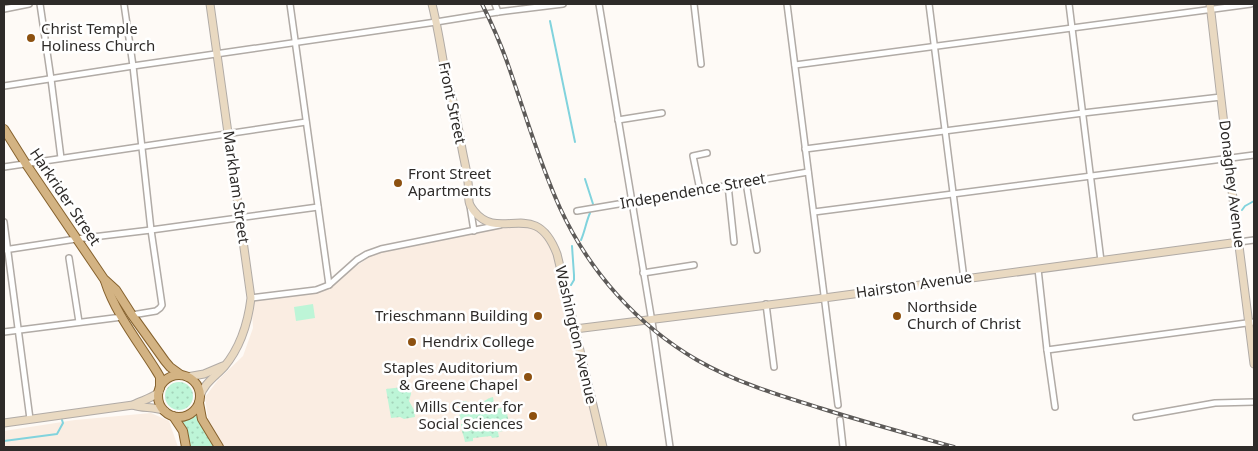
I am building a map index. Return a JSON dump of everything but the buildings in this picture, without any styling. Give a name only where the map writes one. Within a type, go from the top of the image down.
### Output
[{"type":"main road","name":"Harkrider Street","points":[[4,129],[104,279],[116,290],[165,361],[170,367],[184,376]]},
{"type":"main road","name":"Harkrider Street","points":[[104,279],[108,293],[160,377],[160,390]]},
{"type":"main road","points":[[186,447],[183,430],[173,416],[165,411],[159,401],[160,390],[166,381],[170,378],[184,376],[196,384],[202,420],[219,447]]},
{"type":"main road","points":[[173,416],[191,413],[197,408],[200,400]]},
{"type":"street","points":[[4,9],[29,4]]},
{"type":"street","points":[[40,4],[60,158]]},
{"type":"street","points":[[124,4],[161,306],[156,311],[132,315]]},
{"type":"street","name":"Markham Street","points":[[200,400],[201,392],[235,351],[249,316],[251,298],[210,4]]},
{"type":"street","points":[[290,4],[328,285]]},
{"type":"street","name":"Front Street","points":[[432,4],[467,174],[469,203],[474,231]]},
{"type":"street","points":[[495,4],[498,12]]},
{"type":"street","points":[[4,86],[498,12],[564,4]]},
{"type":"street","points":[[599,4],[670,447]]},
{"type":"street","points":[[694,4],[701,64]]},
{"type":"street","points":[[786,4],[838,405]]},
{"type":"street","points":[[928,4],[964,279]]},
{"type":"street","points":[[1069,4],[1101,261]]},
{"type":"street","points":[[795,65],[1072,28],[1210,7],[1251,4]]},
{"type":"street","name":"Donaghey Avenue","points":[[1210,7],[1239,242],[1252,323],[1254,364]]},
{"type":"street","points":[[805,149],[1221,97]]},
{"type":"street","points":[[618,120],[662,113]]},
{"type":"street","points":[[4,167],[306,122]]},
{"type":"street","points":[[700,190],[693,156],[707,152]]},
{"type":"street","points":[[814,212],[1254,155]]},
{"type":"street","name":"Independence Street","points":[[577,211],[808,172]]},
{"type":"street","points":[[746,182],[757,250]]},
{"type":"street","points":[[728,185],[734,242]]},
{"type":"street","points":[[469,203],[476,214],[484,219],[503,225]]},
{"type":"street","points":[[6,250],[318,207]]},
{"type":"street","points":[[4,222],[6,250],[19,330],[30,419]]},
{"type":"street","name":"Washington Avenue","points":[[503,225],[518,222],[529,223],[540,228],[552,242],[557,254],[603,447]]},
{"type":"street","points":[[251,298],[316,290],[328,285],[369,253],[384,248],[503,225]]},
{"type":"street","name":"Hairston Avenue","points":[[574,329],[824,298],[1254,240]]},
{"type":"street","points":[[69,258],[79,322]]},
{"type":"street","points":[[643,273],[694,265]]},
{"type":"street","points":[[1038,269],[1055,407]]},
{"type":"street","points":[[766,304],[774,367]]},
{"type":"street","points":[[4,332],[122,316]]},
{"type":"street","points":[[1047,350],[1252,323]]},
{"type":"street","points":[[184,376],[204,374],[225,365]]},
{"type":"street","points":[[4,423],[133,405],[151,398],[160,390]]},
{"type":"street","points":[[1136,417],[1215,403],[1254,402]]},
{"type":"street","points":[[133,405],[155,407],[165,411]]},
{"type":"street","points":[[840,420],[844,447]]},
{"type":"shaded area","name":"Hendrix College","points":[[517,222],[540,228],[557,254],[600,447],[223,447],[209,427],[205,397],[218,380],[243,356],[253,328],[251,298],[329,285],[381,249]]},
{"type":"shaded area","points":[[151,413],[169,421],[178,447],[4,447],[4,431],[75,420]]},
{"type":"green space","points":[[313,304],[315,318],[296,321],[294,307]]},
{"type":"green space","points":[[179,382],[189,386],[193,396],[189,406],[179,410],[169,406],[165,396],[169,386]]},
{"type":"green space","points":[[411,386],[409,401],[414,410],[415,417],[404,419],[400,417],[391,418],[386,389]]},
{"type":"green space","points":[[493,397],[495,409],[506,407],[509,425],[503,431],[498,432],[499,437],[473,438],[473,441],[465,442],[461,426],[463,424],[462,420],[460,420],[459,402],[466,401],[477,405]]},
{"type":"green space","points":[[196,414],[216,447],[190,447],[187,430],[182,420]]},
{"type":"waterway","points":[[550,21],[575,142]]},
{"type":"waterway","points":[[585,179],[593,204]]},
{"type":"waterway","points":[[1242,210],[1254,201]]},
{"type":"waterway","points":[[581,240],[590,213]]},
{"type":"waterway","points":[[571,285],[574,280],[572,246]]},
{"type":"waterway","points":[[4,441],[57,434],[63,423],[62,420]]},
{"type":"railway","points":[[482,4],[495,31],[538,153],[560,208],[585,253],[600,275],[635,313],[675,346],[711,368],[773,393],[954,447]]},
{"type":"place","name":"Christ Temple Holiness Church","points":[[31,38]]},
{"type":"place","name":"Front Street Apartments","points":[[398,183]]},
{"type":"place","name":"Trieschmann Building","points":[[538,316]]},
{"type":"place","name":"Northside Church of Christ","points":[[897,316]]},
{"type":"place","name":"Hendrix College","points":[[412,342]]},
{"type":"place","name":"Staples Auditorium & Greene Chapel","points":[[528,377]]},
{"type":"place","name":"Mills Center for Social Sciences","points":[[533,416]]}]
